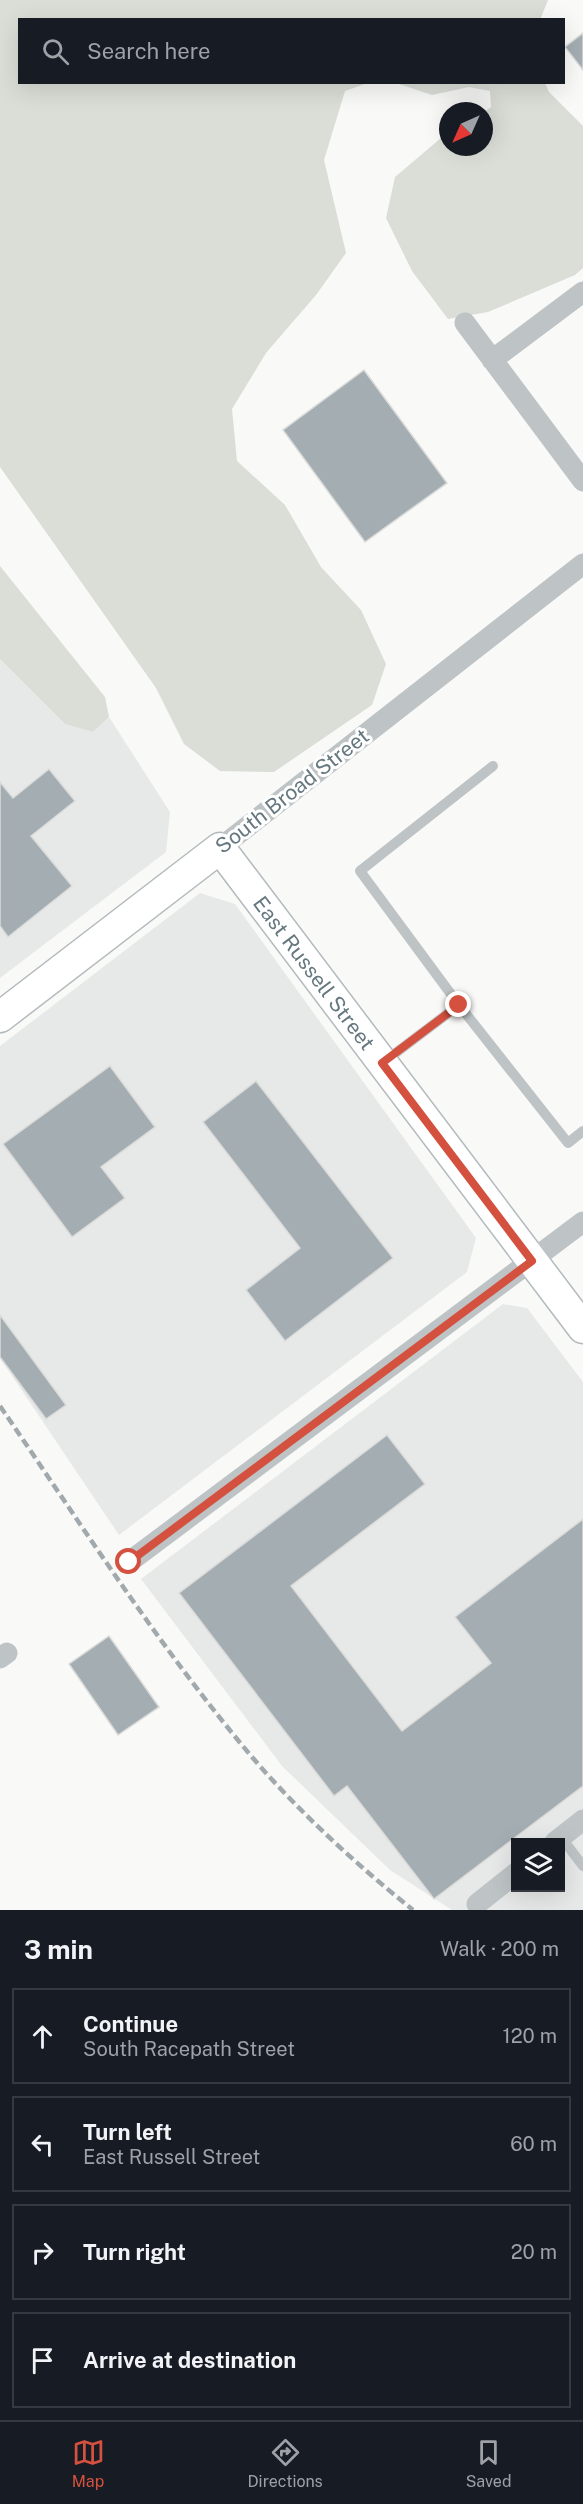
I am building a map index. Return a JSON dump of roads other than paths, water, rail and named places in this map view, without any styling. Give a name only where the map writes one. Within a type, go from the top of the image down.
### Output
[{"type":"street","points":[[492,360],[583,292]]},
{"type":"street","points":[[465,323],[583,481]]},
{"type":"street","name":"South Broad Street","points":[[0,1017],[583,564]]},
{"type":"street","name":"East Russell Street","points":[[220,848],[583,1328]]},
{"type":"street","points":[[129,1562],[583,1222]]},
{"type":"street","points":[[560,1838],[583,1820]]},
{"type":"street","points":[[477,1904],[511,1878]]},
{"type":"lane","points":[[493,766],[360,871],[459,1005],[568,1143],[583,1131]]},
{"type":"lane","points":[[382,1063],[459,1005]]},
{"type":"lane","points":[[565,1847],[583,1866]]},
{"type":"railway","points":[[0,1406],[153,1629],[252,1757],[329,1837],[413,1910]]}]
